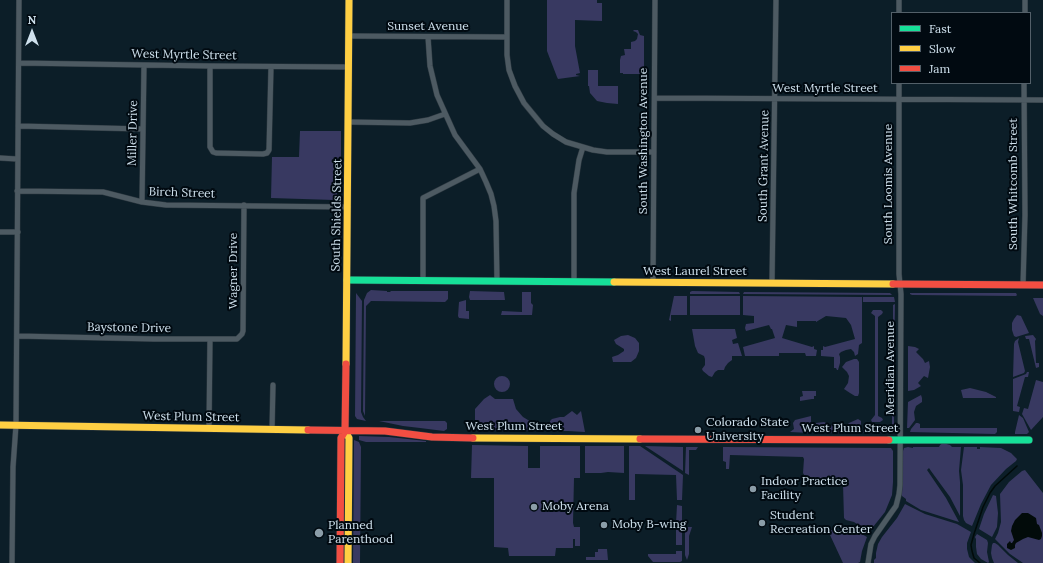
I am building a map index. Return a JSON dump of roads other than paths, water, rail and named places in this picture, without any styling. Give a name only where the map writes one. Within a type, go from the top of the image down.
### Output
[{"type":"main road","name":"South Shields Street","points":[[340,563],[341,438],[345,431],[349,0]]},
{"type":"main road","name":"West Laurel Street","points":[[347,280],[1043,285]]},
{"type":"main road","name":"West Plum Street","points":[[0,425],[385,431],[447,438],[1029,440]]},
{"type":"main road","name":"South Shields Street","points":[[345,431],[349,438],[348,563]]},
{"type":"street","points":[[12,563],[12,467],[16,425],[19,0]]},
{"type":"street","points":[[507,0],[506,37],[509,70],[524,103],[543,126],[566,142],[593,150],[607,152],[654,152]]},
{"type":"street","name":"South Washington Avenue","points":[[653,282],[655,0]]},
{"type":"street","name":"South Grant Avenue","points":[[772,283],[776,0]]},
{"type":"street","points":[[899,0],[899,12]]},
{"type":"street","points":[[1025,0],[1025,12]]},
{"type":"street","name":"Sunset Avenue","points":[[349,36],[506,37]]},
{"type":"street","points":[[428,37],[429,56],[436,95],[455,135],[480,169],[494,206],[496,220],[497,281]]},
{"type":"street","name":"West Myrtle Street","points":[[19,63],[349,67]]},
{"type":"street","name":"Miller Drive","points":[[142,202],[144,65]]},
{"type":"street","points":[[210,66],[210,149],[216,154],[263,154],[267,153],[269,150],[271,67]]},
{"type":"street","name":"South Loomis Avenue","points":[[899,84],[900,284]]},
{"type":"street","name":"South Whitcomb Street","points":[[1023,285],[1025,215],[1024,84]]},
{"type":"street","name":"West Myrtle Street","points":[[655,98],[1043,100]]},
{"type":"street","points":[[349,122],[410,122],[428,120],[445,114]]},
{"type":"street","points":[[18,126],[143,129]]},
{"type":"street","points":[[574,282],[574,193],[582,147]]},
{"type":"street","points":[[0,158],[17,159]]},
{"type":"street","points":[[423,280],[423,198],[480,169]]},
{"type":"street","name":"Birch Street","points":[[17,191],[103,192],[142,202],[166,204],[348,207]]},
{"type":"street","name":"Wagner Drive","points":[[240,337],[243,331],[244,205]]},
{"type":"street","points":[[0,232],[18,232]]},
{"type":"street","name":"Meridian Avenue","points":[[868,563],[869,552],[875,536],[898,500],[900,485],[900,284]]},
{"type":"street","name":"Baystone Drive","points":[[17,336],[233,340],[240,337]]},
{"type":"street","points":[[209,428],[210,339]]},
{"type":"street","points":[[272,430],[273,385]]},
{"type":"waterway","points":[[980,563],[974,558],[971,545],[983,507],[995,486],[1017,466]]},
{"type":"place","name":"Colorado State University","points":[[698,430]]},
{"type":"place","name":"Indoor Practice Facility","points":[[753,489]]},
{"type":"place","name":"Moby Arena","points":[[534,507]]},
{"type":"place","name":"Student Recreation Center","points":[[762,523]]},
{"type":"place","name":"Moby B-wing","points":[[604,525]]},
{"type":"place","name":"Planned Parenthood","points":[[319,533]]}]
